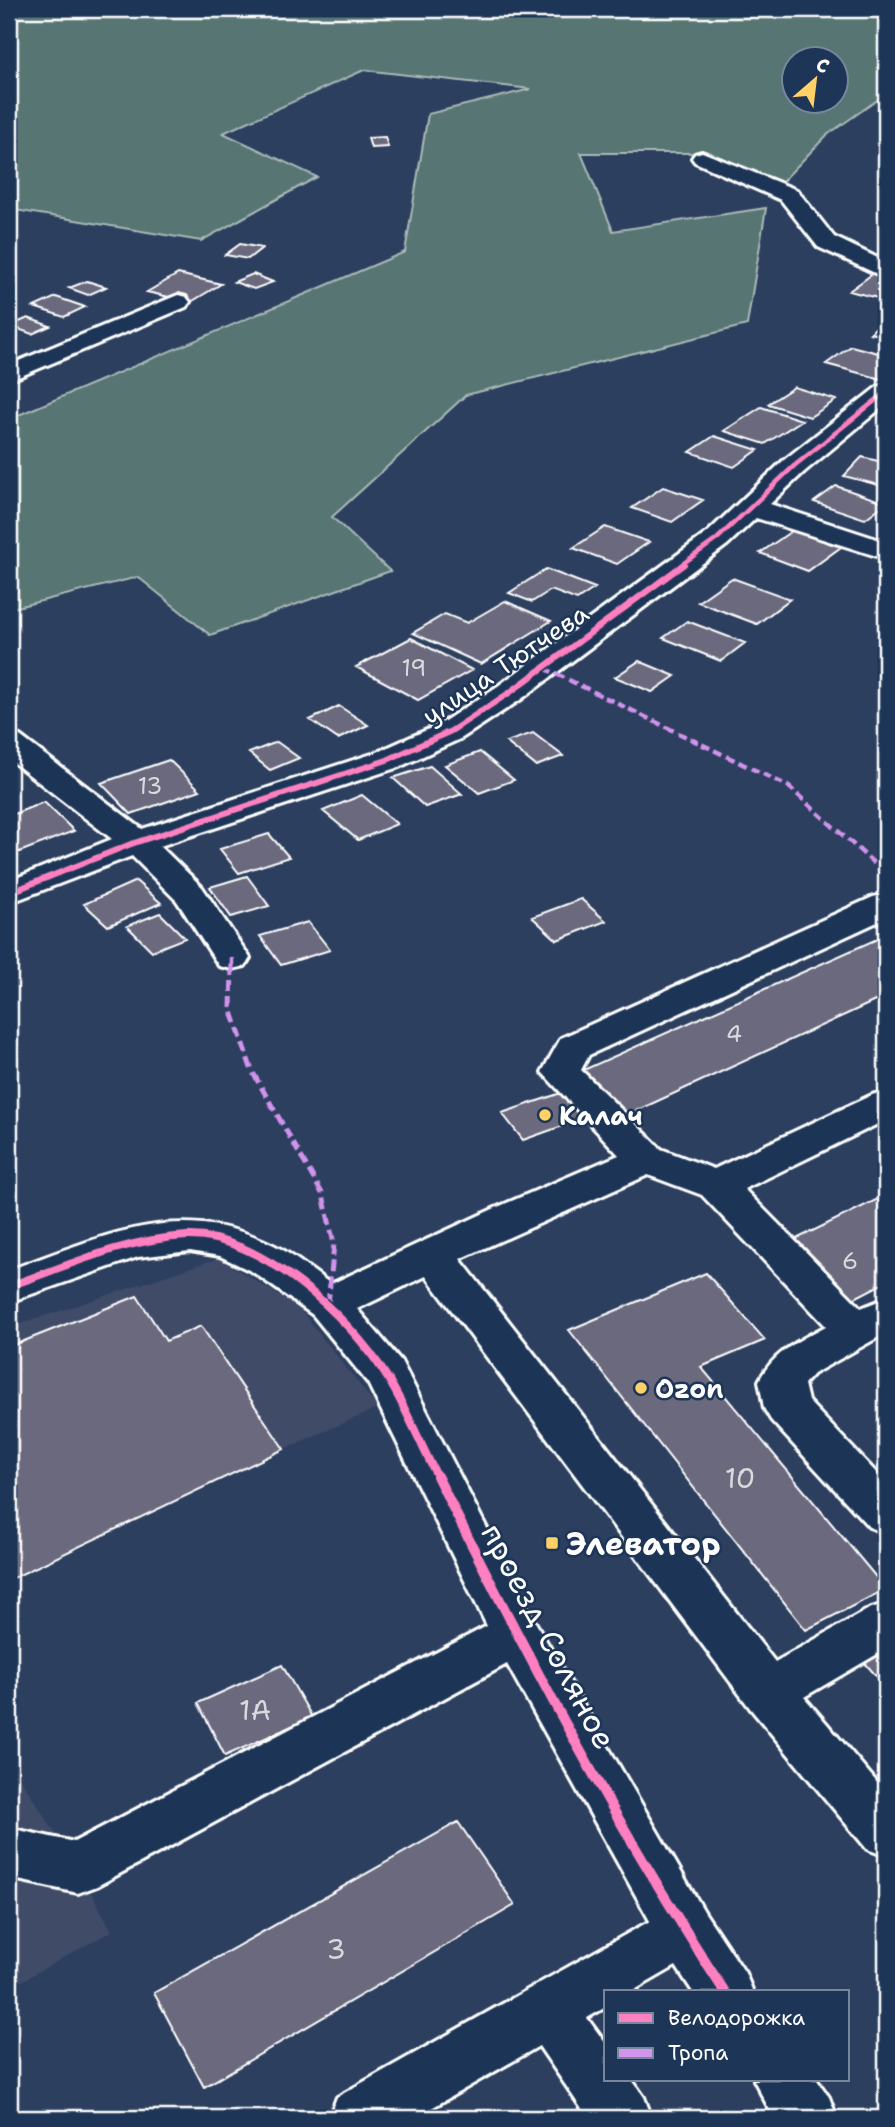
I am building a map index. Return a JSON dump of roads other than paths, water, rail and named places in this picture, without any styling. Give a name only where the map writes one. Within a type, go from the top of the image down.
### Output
[{"type":"street","points":[[702,159],[789,195],[826,242],[886,271]]},
{"type":"street","points":[[9,374],[178,302]]},
{"type":"street","name":"улица Тютчева","points":[[9,893],[137,842],[387,760],[450,731],[509,693],[717,539],[794,466],[886,392]]},
{"type":"street","points":[[751,507],[886,551]]},
{"type":"street","points":[[9,743],[137,842],[190,894],[232,958]]},
{"type":"street","points":[[886,905],[574,1047],[561,1072],[647,1159],[716,1185],[871,1322],[797,1362],[781,1381],[787,1408],[886,1514]]},
{"type":"street","points":[[716,1185],[886,1104]]},
{"type":"street","points":[[9,1286],[134,1242],[190,1236],[229,1243],[268,1261],[328,1304],[647,1159]]},
{"type":"street","points":[[433,1255],[768,1692],[886,1832]]},
{"type":"street","name":"проезд Соляное","points":[[328,1304],[385,1373],[516,1635],[685,1931],[724,1990]]},
{"type":"street","points":[[768,1692],[886,1624]]},
{"type":"street","points":[[9,1853],[78,1868],[516,1635]]},
{"type":"street","points":[[358,2118],[685,1931]]},
{"type":"street","points":[[548,2010],[623,2118]]},
{"type":"street","points":[[784,2082],[808,2118]]},
{"type":"place","name":"Калач","points":[[545,1115]]},
{"type":"place","name":"Ozon","points":[[641,1388]]},
{"type":"place","name":"Элеватор","points":[[552,1543]]}]
